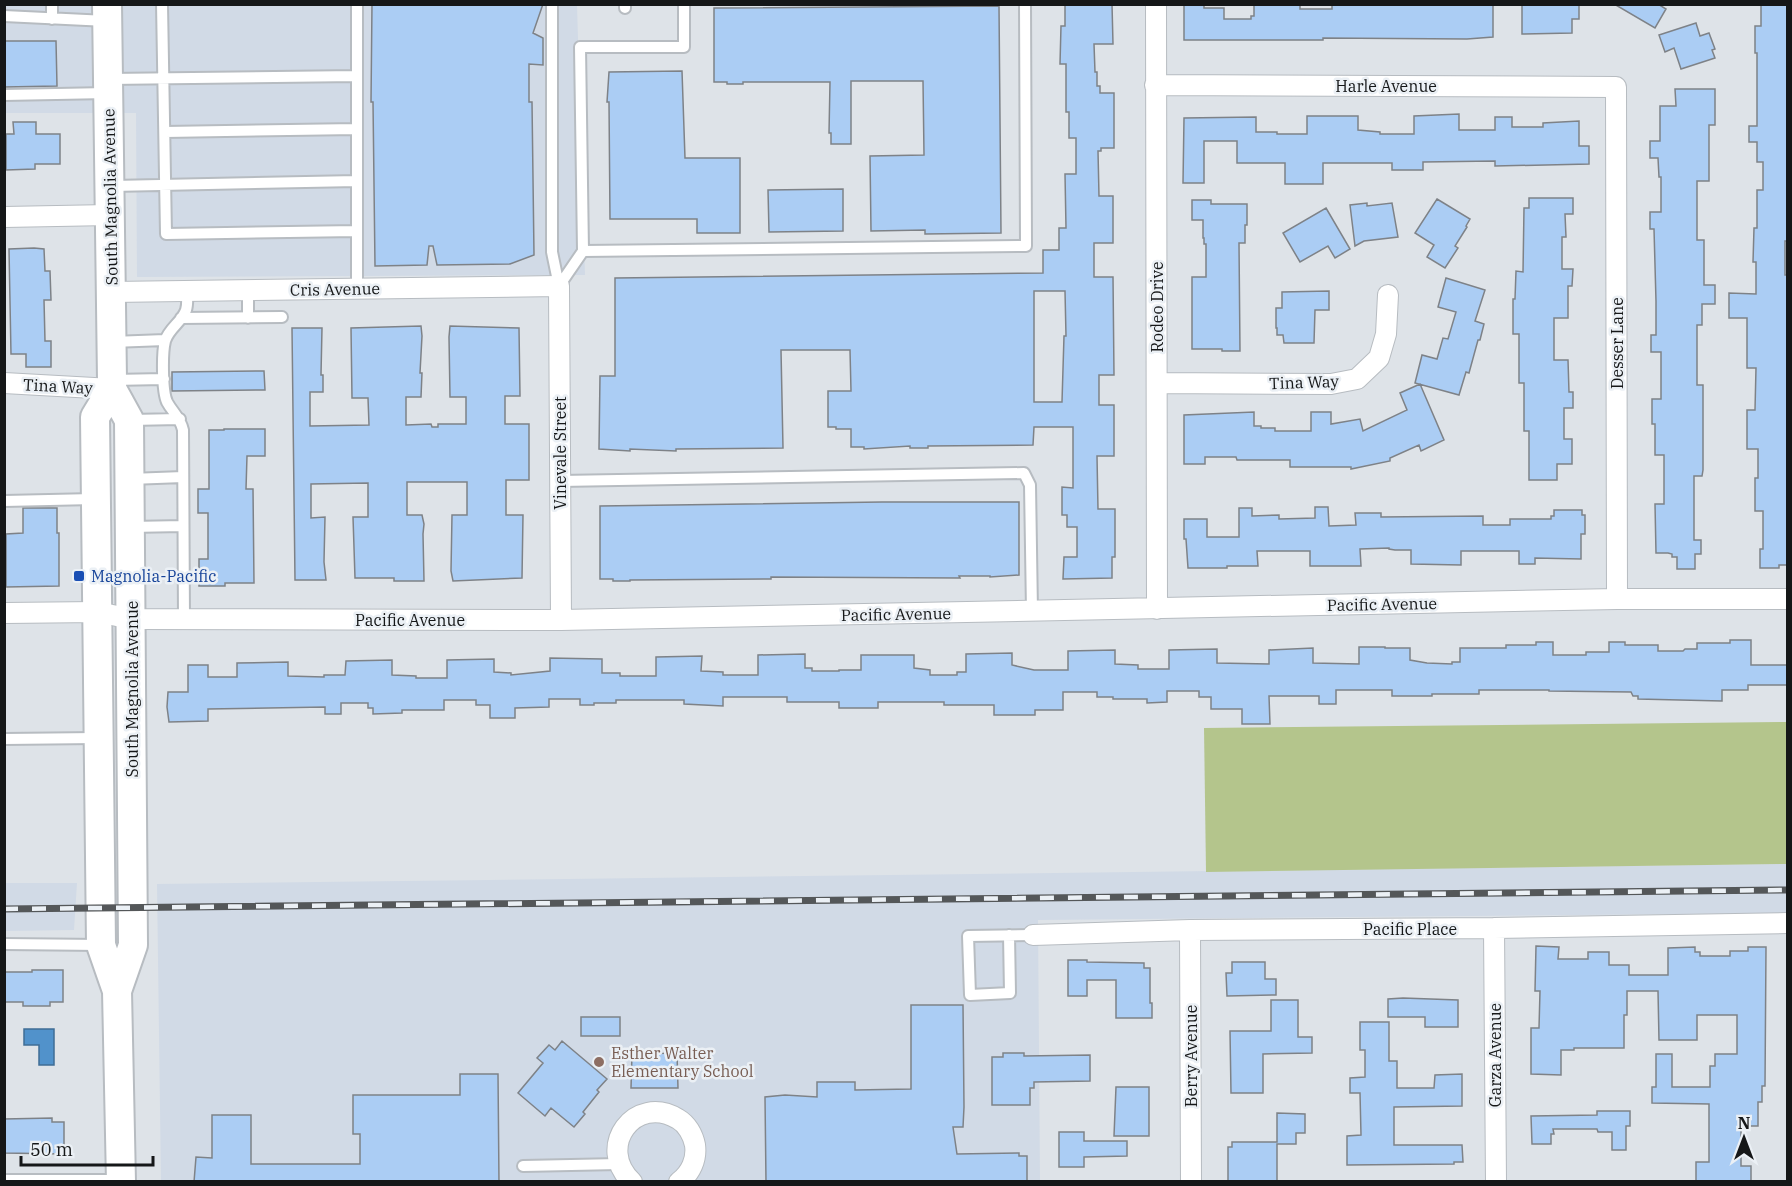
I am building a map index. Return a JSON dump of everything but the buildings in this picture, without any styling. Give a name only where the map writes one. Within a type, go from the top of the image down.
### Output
[{"type":"main road","name":"South Magnolia Avenue","points":[[107,13],[112,384],[129,420],[133,945],[117,991]]},
{"type":"main road","name":"South Magnolia Avenue","points":[[112,384],[95,417],[98,738],[101,945],[117,991],[121,1181]]},
{"type":"street","name":"Rodeo Drive","points":[[1156,4],[1157,609]]},
{"type":"street","name":"Harle Avenue","points":[[1155,85],[1616,87]]},
{"type":"street","name":"Desser Lane","points":[[1616,87],[1617,599]]},
{"type":"street","points":[[4,217],[110,215]]},
{"type":"street","name":"Cris Avenue","points":[[112,292],[559,286]]},
{"type":"street","name":"Vinevale Street","points":[[559,286],[561,620]]},
{"type":"street","name":"Tina Way","points":[[1157,383],[1331,384],[1357,379],[1379,358],[1386,334],[1388,295]]},
{"type":"street","name":"Tina Way","points":[[4,383],[112,384]]},
{"type":"street","name":"Pacific Avenue","points":[[4,613],[98,612],[131,619],[561,620],[1617,599],[1788,599]]},
{"type":"street","name":"Pacific Place","points":[[1033,935],[1190,930],[1788,923]]},
{"type":"street","name":"Garza Avenue","points":[[1494,928],[1496,1182]]},
{"type":"street","name":"Berry Avenue","points":[[1190,930],[1191,1182]]},
{"type":"street","points":[[632,1182],[619,1164],[617,1151],[619,1139],[624,1128],[633,1119],[645,1113],[657,1112],[670,1114],[682,1121],[690,1131],[695,1144],[695,1156],[691,1169],[679,1182]]},
{"type":"lane","points":[[52,4],[52,19]]},
{"type":"lane","points":[[162,4],[166,234],[357,231]]},
{"type":"lane","points":[[357,4],[357,288]]},
{"type":"lane","points":[[552,4],[552,252],[559,286]]},
{"type":"lane","points":[[559,286],[583,251],[580,47],[684,47],[684,4]]},
{"type":"lane","points":[[583,251],[1026,246],[1025,4]]},
{"type":"lane","points":[[4,16],[52,19],[107,13]]},
{"type":"lane","points":[[4,95],[108,86],[164,78],[357,76]]},
{"type":"lane","points":[[165,132],[357,129]]},
{"type":"lane","points":[[108,186],[357,181]]},
{"type":"lane","points":[[248,290],[248,318]]},
{"type":"lane","points":[[184,619],[183,430],[180,419],[166,399],[164,379],[165,340],[186,309],[187,291]]},
{"type":"lane","points":[[181,318],[282,317]]},
{"type":"lane","points":[[112,342],[165,340]]},
{"type":"lane","points":[[112,384],[164,379]]},
{"type":"lane","points":[[129,420],[180,419]]},
{"type":"lane","points":[[560,481],[1024,473],[1030,485],[1032,611]]},
{"type":"lane","points":[[129,479],[183,477]]},
{"type":"lane","points":[[4,501],[96,500]]},
{"type":"lane","points":[[130,527],[183,526]]},
{"type":"lane","points":[[4,739],[98,738]]},
{"type":"lane","points":[[1009,935],[1010,993],[970,995],[968,936],[1009,935],[1033,935]]},
{"type":"lane","points":[[4,944],[101,945]]},
{"type":"lane","points":[[523,1166],[619,1164]]},
{"type":"lane","points":[[4,1180],[121,1181]]},
{"type":"shaded area","points":[[4,5],[577,5],[585,275],[137,277],[136,113],[5,113]]},
{"type":"shaded area","name":"Esther Walter Elementary School","points":[[1787,864],[1788,913],[1038,920],[1040,1181],[161,1182],[157,884]]},
{"type":"shaded area","points":[[5,883],[77,883],[74,930],[5,931]]},
{"type":"green space","points":[[1787,722],[1787,864],[1206,872],[1204,728]]},
{"type":"water","points":[[24,1029],[54,1029],[54,1065],[39,1065],[39,1045],[24,1045]]},
{"type":"railway","points":[[4,909],[1788,890]]},
{"type":"place","name":"Magnolia-Pacific","points":[[79,576]]},
{"type":"place","name":"Esther Walter Elementary School","points":[[599,1062]]}]
